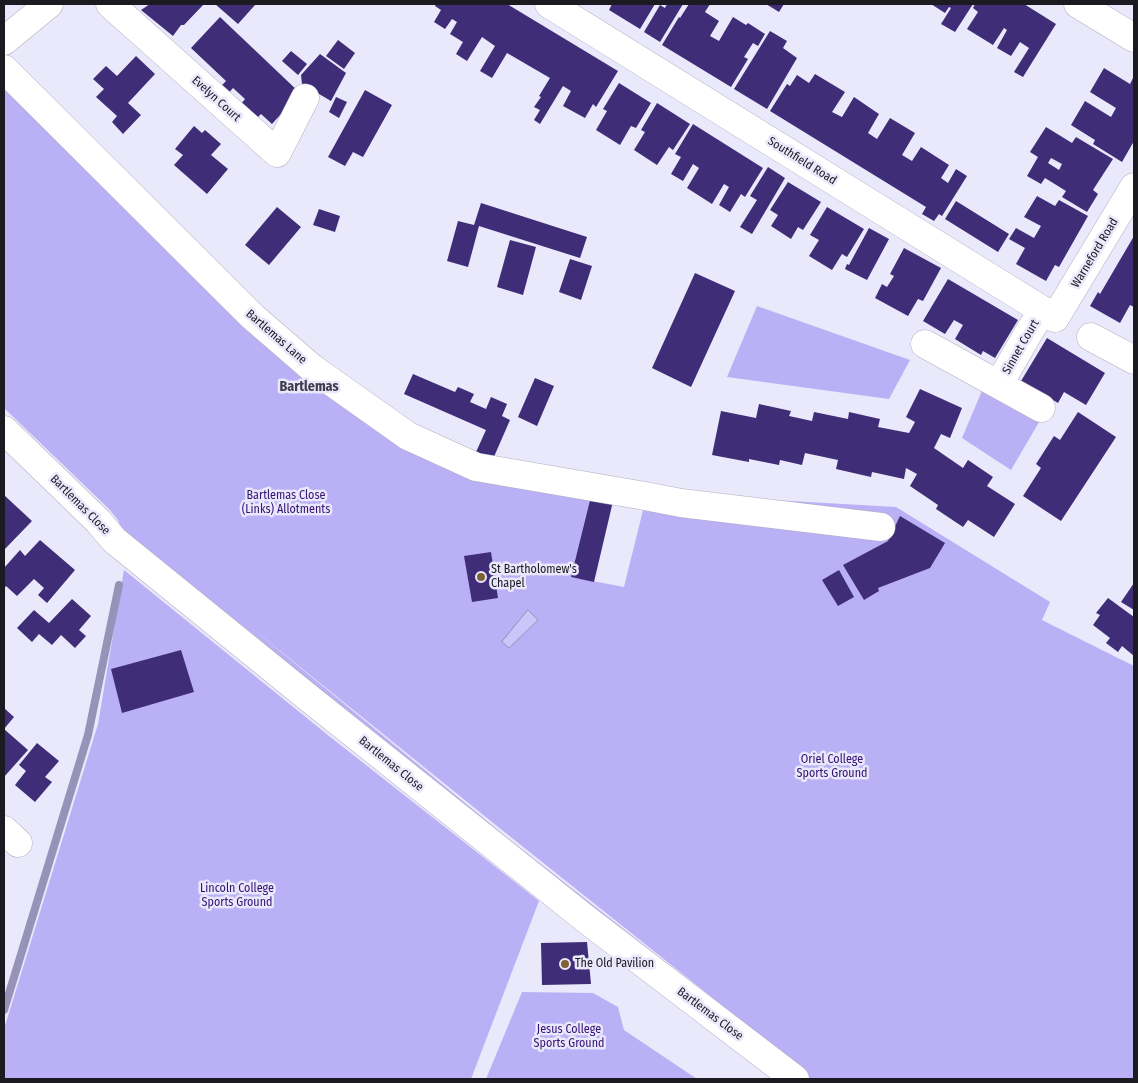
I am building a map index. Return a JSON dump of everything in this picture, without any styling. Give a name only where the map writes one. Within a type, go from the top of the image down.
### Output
[{"type":"street","points":[[4,40],[49,4]]},
{"type":"street","name":"Evelyn Court","points":[[110,4],[277,153],[305,98]]},
{"type":"street","name":"Southfield Road","points":[[549,4],[1049,314]]},
{"type":"street","points":[[1078,4],[1134,38]]},
{"type":"street","name":"Bartlemas Lane","points":[[4,69],[253,318],[312,368],[408,436],[476,467],[682,503],[881,528]]},
{"type":"street","name":"Warneford Road","points":[[1049,314],[1134,187]]},
{"type":"street","name":"Sinnet Court","points":[[999,384],[1029,332],[1049,314]]},
{"type":"street","points":[[1091,337],[1134,360]]},
{"type":"street","name":"Sinnet Court","points":[[925,344],[1041,408]]},
{"type":"street","name":"Bartlemas Close","points":[[4,430],[98,521],[114,540],[579,914],[795,1079]]},
{"type":"green space","points":[[7,86],[417,447],[592,492],[571,577],[624,587],[645,502],[720,497],[896,507],[1050,602],[1042,620],[1134,666],[1134,1079],[806,1079],[122,531],[118,520],[109,509],[4,408],[4,89]],"holes":[[[247,624],[793,1062],[509,839]]]},
{"type":"green space","points":[[757,306],[910,360],[889,399],[727,377]]},
{"type":"green space","points":[[984,386],[1042,417],[1011,470],[962,438]]},
{"type":"green space","name":"Lincoln College Sports Ground","points":[[124,570],[329,736],[539,901],[471,1079],[4,1079],[4,1029],[98,724]]},
{"type":"green space","name":"Jesus College Sports Ground","points":[[522,992],[593,993],[618,1007],[624,1030],[697,1079],[486,1079]]},
{"type":"shaded area","points":[[528,610],[538,620],[509,648],[502,642]]},
{"type":"building","points":[[150,4],[204,4],[184,25],[181,25],[173,36],[141,10]]},
{"type":"building","points":[[215,4],[253,4],[255,5],[238,24]]},
{"type":"building","points":[[436,4],[507,4],[618,71],[596,107],[593,104],[585,118],[563,106],[571,91],[563,86],[540,124],[534,120],[540,110],[534,107],[550,78],[507,53],[492,78],[480,71],[495,46],[482,37],[467,61],[456,54],[463,42],[450,34],[457,22],[452,19],[445,29],[434,22],[441,10],[435,6]]},
{"type":"building","points":[[612,4],[655,4],[640,29],[609,10]]},
{"type":"building","points":[[667,4],[683,4],[660,42],[644,32],[660,5],[665,8]]},
{"type":"building","points":[[689,4],[710,4],[705,12],[719,21],[710,36],[719,41],[733,17],[746,25],[748,23],[765,34],[758,46],[753,43],[744,57],[748,59],[731,87],[662,45]]},
{"type":"building","points":[[766,4],[784,4],[779,12]]},
{"type":"building","points":[[931,4],[973,4],[955,32],[941,24],[951,8],[949,7],[945,13]]},
{"type":"building","points":[[975,4],[1024,4],[1056,24],[1023,77],[1014,72],[1029,48],[1020,42],[1011,56],[997,48],[1007,30],[1004,28],[993,45],[967,29],[978,12],[973,8]]},
{"type":"building","points":[[220,17],[300,93],[272,124],[261,114],[256,119],[241,104],[245,99],[233,88],[227,95],[219,88],[226,81],[191,48]]},
{"type":"building","points":[[770,31],[787,41],[783,48],[797,58],[767,109],[734,89]]},
{"type":"building","points":[[338,40],[355,53],[344,69],[326,56]]},
{"type":"building","points":[[291,51],[307,64],[298,75],[282,61]]},
{"type":"building","points":[[320,54],[346,73],[331,101],[302,84],[301,75]]},
{"type":"building","points":[[136,56],[155,74],[128,103],[141,115],[123,134],[112,122],[117,116],[96,97],[104,89],[93,79],[106,66],[117,76]]},
{"type":"building","points":[[1104,68],[1130,84],[1134,76],[1134,141],[1122,162],[1093,144],[1095,140],[1071,125],[1085,101],[1111,117],[1116,108],[1090,92]]},
{"type":"building","points":[[815,74],[845,92],[832,112],[842,117],[854,97],[879,114],[868,133],[877,139],[890,118],[915,133],[902,155],[912,161],[921,147],[949,165],[941,178],[948,183],[956,169],[967,176],[942,216],[939,214],[934,221],[922,214],[926,207],[770,111],[787,84],[790,86],[797,75],[809,83]]},
{"type":"building","points":[[619,83],[651,103],[636,128],[631,126],[620,145],[596,130],[607,111],[603,109]]},
{"type":"building","points":[[365,90],[392,105],[363,157],[353,152],[345,166],[328,157]]},
{"type":"building","points":[[336,97],[347,102],[339,118],[329,112]]},
{"type":"building","points":[[657,103],[690,124],[673,150],[669,147],[657,165],[634,150],[645,132],[641,130]]},
{"type":"building","points":[[693,124],[763,168],[745,197],[741,194],[730,212],[719,205],[729,187],[724,184],[712,204],[687,188],[699,168],[693,164],[683,181],[671,174],[681,157],[675,154]]},
{"type":"building","points":[[194,126],[202,133],[205,130],[221,144],[211,155],[228,169],[207,194],[174,165],[183,155],[175,149]]},
{"type":"building","points":[[1046,127],[1072,143],[1076,137],[1113,159],[1093,190],[1098,194],[1087,212],[1062,197],[1066,191],[1045,178],[1041,184],[1027,176],[1038,157],[1030,152]],"holes":[[[1051,158],[1062,164],[1059,170],[1048,163]]]},
{"type":"building","points":[[768,167],[785,178],[752,234],[740,227],[757,200],[750,196]]},
{"type":"building","points":[[788,182],[821,202],[803,230],[798,227],[791,239],[771,226],[778,215],[770,210]]},
{"type":"building","points":[[1037,196],[1055,206],[1059,200],[1088,216],[1059,267],[1055,265],[1046,281],[1016,264],[1025,248],[1009,239],[1016,228],[1034,238],[1041,226],[1024,217]]},
{"type":"building","points":[[956,201],[1009,234],[998,252],[945,219]]},
{"type":"building","points":[[481,203],[587,237],[580,258],[479,226],[468,267],[447,261],[458,221],[474,225]]},
{"type":"building","points":[[277,207],[301,227],[269,265],[245,245]]},
{"type":"building","points":[[827,207],[864,229],[847,257],[842,254],[832,270],[809,256],[819,240],[810,235]]},
{"type":"building","points":[[319,209],[340,216],[335,232],[313,225]]},
{"type":"building","points":[[869,228],[889,239],[867,280],[845,269]]},
{"type":"building","points":[[1134,236],[1134,307],[1130,305],[1120,323],[1090,306],[1098,292],[1100,294]]},
{"type":"building","points":[[510,240],[536,247],[523,295],[497,287]]},
{"type":"building","points":[[904,248],[941,268],[923,301],[918,299],[908,316],[875,298],[882,284],[887,287],[894,276],[890,274]]},
{"type":"building","points":[[570,259],[592,266],[581,300],[559,292]]},
{"type":"building","points":[[695,273],[735,291],[691,387],[652,368]]},
{"type":"building","points":[[948,279],[1018,320],[995,358],[983,351],[981,355],[955,339],[963,325],[954,320],[945,334],[923,321]]},
{"type":"building","points":[[1047,338],[1105,373],[1086,405],[1064,392],[1058,403],[1021,381]]},
{"type":"building","points":[[413,374],[455,392],[458,387],[474,394],[470,402],[486,409],[491,397],[507,404],[502,416],[510,420],[493,459],[476,452],[486,430],[404,394]]},
{"type":"building","points":[[535,378],[554,386],[537,426],[518,417]]},
{"type":"building","points":[[920,389],[962,408],[950,438],[941,434],[934,448],[963,468],[968,460],[993,477],[987,486],[1015,504],[994,537],[968,520],[963,527],[936,509],[938,505],[910,486],[917,474],[906,468],[904,479],[872,472],[871,477],[836,469],[838,460],[805,453],[802,465],[780,460],[779,465],[749,459],[749,462],[712,455],[721,411],[756,418],[759,404],[791,411],[789,416],[812,421],[814,412],[848,419],[849,412],[880,419],[878,427],[909,433],[915,422],[906,417]]},
{"type":"building","points":[[1078,412],[1116,437],[1061,521],[1023,496],[1041,468],[1036,464],[1054,436],[1060,440]]},
{"type":"building","points":[[592,492],[614,497],[594,582],[571,577]]},
{"type":"building","points":[[4,495],[32,521],[4,550]]},
{"type":"building","points":[[900,516],[945,543],[930,568],[878,588],[879,591],[864,600],[843,565],[888,541]]},
{"type":"building","points":[[40,540],[75,570],[47,603],[38,595],[44,588],[34,579],[17,596],[6,586],[4,589],[4,568],[20,550],[25,556]]},
{"type":"building","name":"St Bartholomew's Chapel","points":[[491,552],[498,598],[472,602],[464,556]]},
{"type":"building","points":[[839,570],[854,597],[838,606],[822,580]]},
{"type":"building","points":[[1134,583],[1134,610],[1121,602]]},
{"type":"building","points":[[1108,598],[1134,617],[1134,656],[1122,646],[1118,652],[1106,643],[1110,638],[1093,625],[1100,615],[1096,613]]},
{"type":"building","points":[[72,599],[91,616],[79,630],[86,636],[75,648],[61,635],[52,645],[39,634],[32,642],[17,628],[34,610],[49,623]]},
{"type":"building","points":[[181,650],[194,692],[122,713],[111,669]]},
{"type":"building","points":[[4,708],[14,717],[4,729]]},
{"type":"building","points":[[4,729],[28,750],[4,777]]},
{"type":"building","points":[[37,743],[59,761],[45,777],[52,782],[35,802],[15,785],[26,771],[19,765]]},
{"type":"building","name":"The Old Pavilion","points":[[587,942],[591,984],[542,985],[541,943]]},
{"type":"waterway","points":[[4,1010],[88,735],[119,585]]},
{"type":"place","name":"St Bartholomew's Chapel","points":[[481,577]]},
{"type":"place","name":"The Old Pavilion","points":[[565,964]]},
{"type":"district","name":"Bartlemas","points":[[309,387]]},
{"type":"park label","name":"Bartlemas Close (Links) Allotments","points":[[286,503]]},
{"type":"park label","name":"Oriel College Sports Ground","points":[[832,767]]}]
